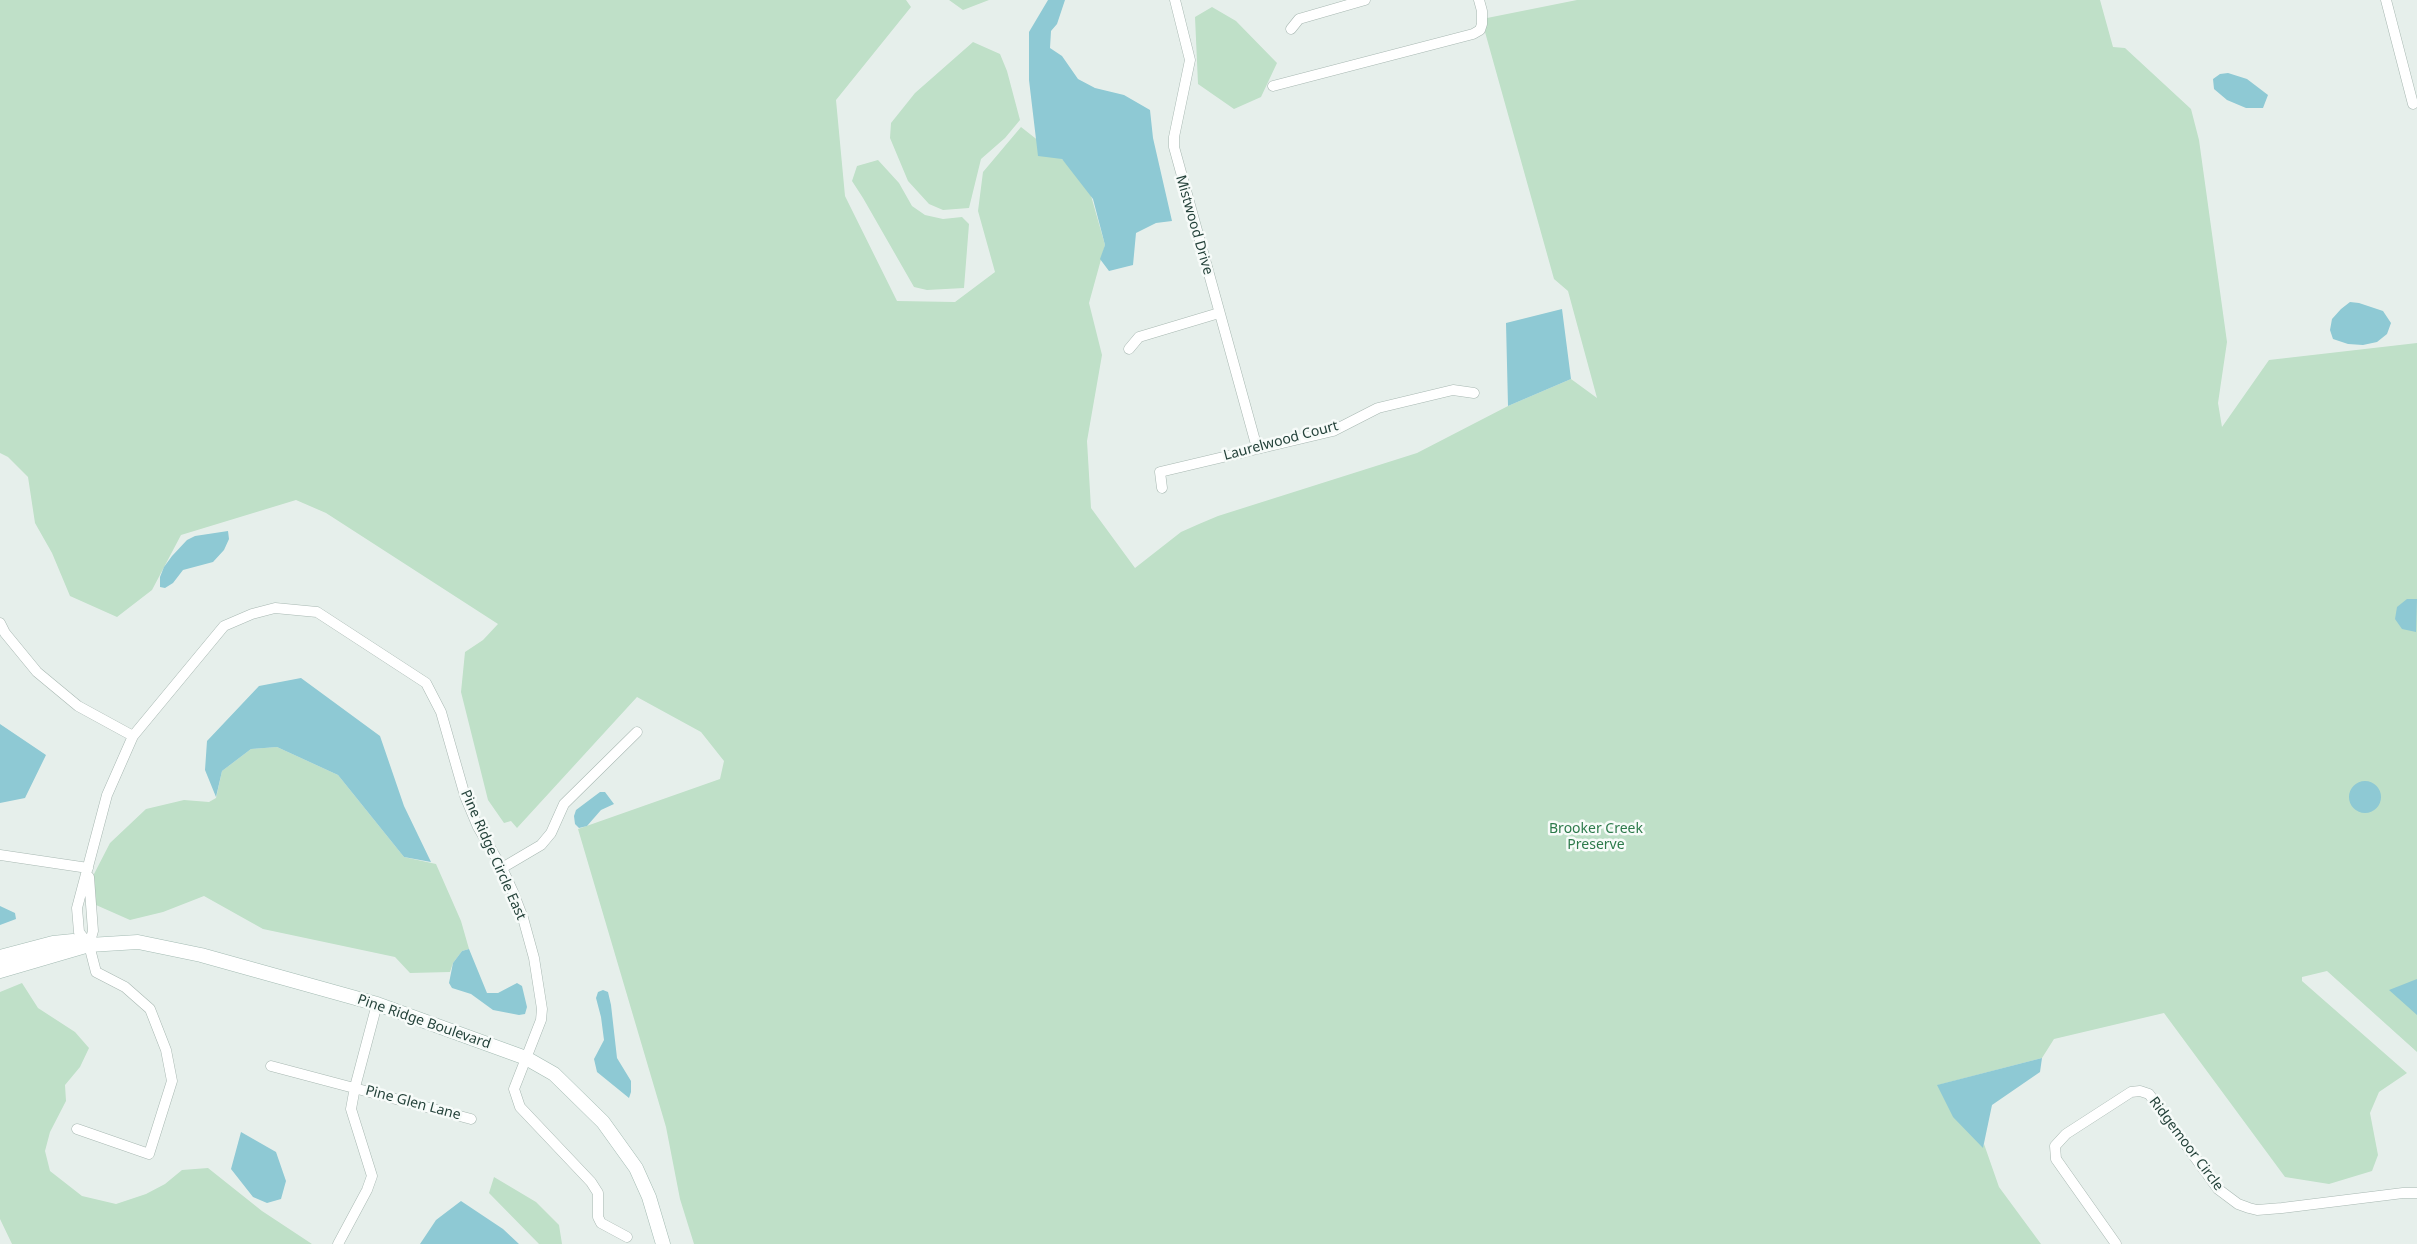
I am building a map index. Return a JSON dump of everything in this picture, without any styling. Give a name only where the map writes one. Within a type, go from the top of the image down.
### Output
[{"type":"street","name":"Mistwood Drive","points":[[1175,0],[1190,60],[1174,137],[1174,147],[1257,448]]},
{"type":"street","points":[[1291,29],[1299,19],[1365,0]]},
{"type":"street","points":[[1273,86],[1473,34],[1480,30],[1482,24],[1482,11],[1479,0]]},
{"type":"street","points":[[2386,0],[2413,104]]},
{"type":"street","points":[[1129,349],[1139,337],[1219,313]]},
{"type":"street","name":"Laurelwood Court","points":[[1162,488],[1160,472],[1333,431],[1378,408],[1453,390],[1474,393]]},
{"type":"street","name":"Pine Ridge Circle East","points":[[77,1129],[149,1154],[172,1081],[166,1050],[150,1009],[125,987],[96,972],[89,945],[80,932],[77,908],[107,795],[133,736],[224,626],[252,614],[275,608],[317,612],[426,683],[441,712],[465,796],[478,828],[502,868],[523,918],[534,958],[542,1009],[541,1020],[514,1089],[520,1107],[591,1182],[598,1193],[598,1217],[601,1223],[627,1237]]},
{"type":"street","points":[[0,623],[5,633],[38,672],[78,706],[133,736]]},
{"type":"street","points":[[502,868],[541,845],[550,833],[564,804],[637,732]]},
{"type":"street","points":[[0,855],[88,868]]},
{"type":"street","name":"Pine Ridge Boulevard","points":[[0,957],[53,943],[73,941],[89,945]]},
{"type":"street","name":"Pine Ridge Boulevard","points":[[0,971],[89,945],[138,942],[201,955],[377,1004],[526,1058],[554,1074],[604,1122],[636,1168],[649,1197],[664,1244]]},
{"type":"street","name":"Pine Glen Lane","points":[[338,1244],[368,1190],[372,1176],[351,1109],[377,1004]]},
{"type":"street","name":"Pine Glen Lane","points":[[271,1066],[471,1119]]},
{"type":"street","name":"Ridgemoor Circle","points":[[2116,1244],[2056,1159],[2055,1146],[2066,1134],[2131,1092],[2140,1091],[2149,1094],[2218,1189],[2238,1204],[2249,1208],[2257,1210],[2282,1208],[2402,1193],[2417,1193]]},
{"type":"green space","name":"Brooker Creek Preserve","points":[[0,0],[906,0],[911,7],[836,100],[845,196],[897,301],[955,302],[995,272],[978,211],[983,172],[1021,127],[1086,178],[1105,245],[1089,303],[1102,355],[1087,441],[1091,508],[1135,568],[1181,532],[1199,524],[1218,516],[1417,453],[1508,406],[1571,379],[1597,398],[1568,291],[1554,279],[1485,32],[1487,18],[1577,0],[2100,0],[2113,47],[2125,48],[2191,109],[2199,140],[2227,342],[2218,403],[2222,427],[2269,360],[2417,343],[2417,1052],[2327,971],[2302,977],[2302,981],[2407,1073],[2379,1092],[2370,1113],[2378,1155],[2372,1171],[2329,1184],[2285,1177],[2164,1013],[2054,1039],[2042,1058],[1938,1085],[1983,1147],[1984,1144],[1999,1187],[2041,1244],[694,1244],[680,1199],[666,1127],[578,829],[720,779],[724,761],[701,732],[637,697],[517,828],[511,821],[504,823],[488,800],[461,692],[465,652],[483,640],[498,624],[326,513],[296,500],[181,535],[152,590],[117,617],[70,596],[52,553],[35,523],[28,477],[8,457],[0,453]]},
{"type":"green space","points":[[949,0],[989,0],[963,10]]},
{"type":"green space","points":[[1212,7],[1236,21],[1277,63],[1261,97],[1234,109],[1198,84],[1195,17]]},
{"type":"green space","points":[[973,42],[1000,54],[1007,71],[1020,120],[1005,138],[981,159],[969,208],[943,210],[929,204],[908,181],[890,138],[891,123],[915,93]]},
{"type":"green space","points":[[878,160],[899,183],[912,206],[925,215],[943,219],[962,217],[969,224],[964,288],[927,290],[914,287],[852,181],[857,166]]},
{"type":"green space","points":[[277,747],[338,775],[404,857],[436,864],[461,921],[469,949],[462,951],[453,963],[450,972],[410,973],[395,957],[263,929],[204,896],[163,912],[130,920],[96,905],[93,876],[110,843],[146,809],[184,800],[209,802],[216,798],[222,771],[251,749]]},
{"type":"green space","points":[[22,983],[38,1008],[75,1032],[89,1048],[80,1067],[65,1085],[66,1101],[50,1132],[45,1151],[50,1171],[82,1196],[116,1204],[146,1194],[165,1184],[182,1170],[208,1168],[262,1211],[312,1244],[12,1244],[0,1219],[0,992]]},
{"type":"green space","points":[[494,1177],[536,1202],[559,1225],[562,1244],[539,1244],[489,1193]]},
{"type":"water","points":[[1048,0],[1065,0],[1057,24],[1051,31],[1050,48],[1062,56],[1078,79],[1095,88],[1124,95],[1150,110],[1153,138],[1172,221],[1156,223],[1136,233],[1133,265],[1109,271],[1100,259],[1105,245],[1093,199],[1062,159],[1038,156],[1029,80],[1029,32]]},
{"type":"water","points":[[2228,73],[2247,79],[2268,95],[2263,108],[2246,108],[2227,100],[2214,89],[2213,79],[2220,74]]},
{"type":"water","points":[[2350,302],[2383,311],[2391,323],[2387,334],[2377,342],[2363,345],[2348,344],[2333,339],[2330,330],[2332,319]]},
{"type":"water","points":[[1562,309],[1571,379],[1508,406],[1506,323]]},
{"type":"water","points":[[228,531],[229,539],[224,550],[213,562],[183,570],[173,583],[165,588],[160,587],[160,577],[164,567],[187,540],[195,536]]},
{"type":"water","points":[[2407,599],[2417,599],[2416,632],[2402,629],[2395,619],[2397,607]]},
{"type":"water","points":[[301,678],[380,736],[404,806],[431,862],[404,857],[338,775],[277,747],[251,749],[222,771],[216,797],[205,770],[207,741],[259,686]]},
{"type":"water","points":[[0,724],[46,755],[25,798],[0,803]]},
{"type":"water","points":[[2365,781],[2376,786],[2381,797],[2376,808],[2365,813],[2354,808],[2349,797],[2354,786]]},
{"type":"water","points":[[600,792],[605,792],[614,804],[601,810],[587,826],[579,828],[575,824],[574,816],[576,810]]},
{"type":"water","points":[[0,906],[15,913],[16,919],[0,925]]},
{"type":"water","points":[[469,949],[487,993],[498,993],[517,983],[522,986],[527,1007],[525,1014],[519,1015],[493,1010],[471,994],[452,988],[449,983],[453,963],[462,951]]},
{"type":"water","points":[[2417,979],[2417,1015],[2389,990]]},
{"type":"water","points":[[603,990],[608,992],[611,1005],[617,1058],[631,1081],[629,1098],[597,1072],[594,1059],[604,1040],[596,998],[598,992]]},
{"type":"water","points":[[2042,1058],[2040,1072],[1992,1105],[1983,1148],[1953,1117],[1937,1085]]},
{"type":"water","points":[[241,1132],[276,1152],[286,1181],[281,1199],[267,1203],[253,1197],[231,1169]]},
{"type":"water","points":[[461,1201],[503,1229],[519,1244],[420,1244],[436,1220]]}]
